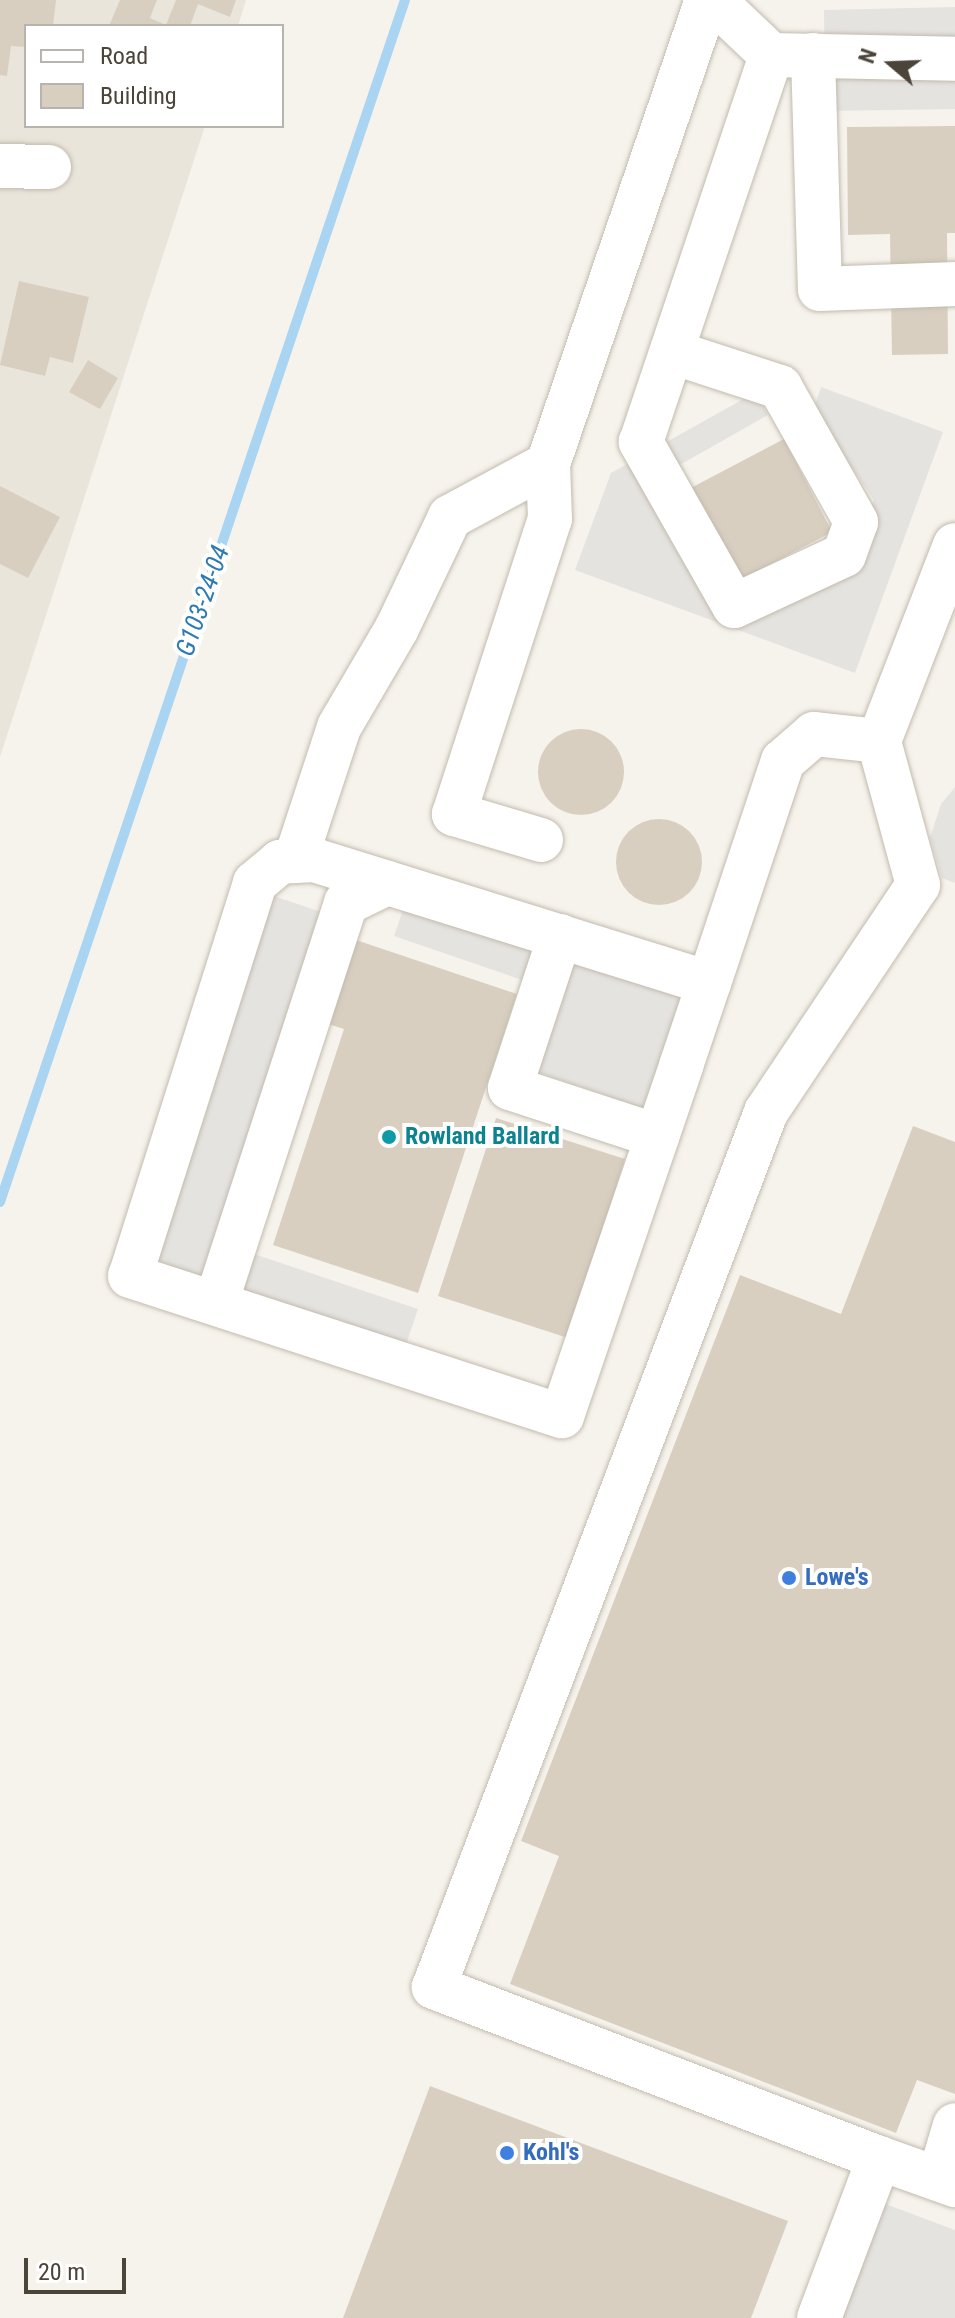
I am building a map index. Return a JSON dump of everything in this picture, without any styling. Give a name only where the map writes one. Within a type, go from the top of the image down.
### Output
[{"type":"street","points":[[541,840],[454,814],[550,519],[548,464],[707,0]]},
{"type":"street","points":[[713,0],[792,55],[955,59]]},
{"type":"street","points":[[792,55],[820,289],[955,284]]},
{"type":"street","points":[[672,352],[780,387],[856,522],[844,555],[734,606],[641,442],[672,352],[792,55]]},
{"type":"street","points":[[0,166],[49,167]]},
{"type":"street","points":[[295,861],[339,727],[397,628],[450,517],[548,464]]},
{"type":"street","points":[[955,545],[880,741],[918,885],[766,1112],[434,1987],[947,2182],[955,2125]]},
{"type":"street","points":[[709,983],[315,860],[280,862],[255,883],[130,1276],[562,1416],[709,983],[783,761],[814,734],[880,741]]},
{"type":"street","points":[[216,1303],[346,903],[387,883]]},
{"type":"street","points":[[560,936],[510,1088],[657,1136]]},
{"type":"street","points":[[819,2318],[879,2158]]},
{"type":"shaded area","points":[[0,0],[246,0],[239,24],[24,24],[24,128],[204,128],[0,757]]},
{"type":"shaded area","points":[[955,7],[955,109],[825,111],[824,10]]},
{"type":"shaded area","points":[[821,387],[943,432],[855,673],[575,570],[611,473],[756,392],[768,415],[669,471],[736,591],[844,578],[874,500],[813,411]]},
{"type":"shaded area","points":[[955,787],[955,883],[942,878],[930,838],[941,804]]},
{"type":"shaded area","points":[[265,893],[330,915],[221,1243],[418,1309],[403,1354],[141,1267]]},
{"type":"shaded area","points":[[405,904],[681,998],[643,1108],[531,1070],[557,992],[394,936]]},
{"type":"shaded area","points":[[883,2203],[955,2230],[955,2318],[839,2318]]},
{"type":"building","points":[[0,0],[56,0],[53,24],[24,24],[24,47],[11,46],[7,76],[0,75]]},
{"type":"building","points":[[120,0],[157,0],[150,18],[164,24],[110,24]]},
{"type":"building","points":[[176,0],[236,0],[230,17],[198,4],[191,24],[166,24]]},
{"type":"building","points":[[955,126],[955,233],[947,233],[948,354],[892,355],[890,234],[848,235],[847,127]]},
{"type":"building","points":[[19,281],[89,297],[73,363],[50,357],[45,376],[0,365]]},
{"type":"building","points":[[88,360],[118,378],[100,409],[69,392]]},
{"type":"building","points":[[784,439],[832,532],[736,582],[687,490]]},
{"type":"building","points":[[0,486],[60,517],[28,578],[0,564]]},
{"type":"building","points":[[581,729],[605,736],[617,748],[624,772],[617,796],[605,808],[581,815],[557,808],[545,796],[538,772],[545,748],[557,736]]},
{"type":"building","points":[[659,819],[683,826],[695,838],[702,862],[695,886],[683,898],[659,905],[635,898],[623,886],[616,862],[623,838],[635,826]]},
{"type":"building","name":"Rowland Ballard","points":[[347,937],[517,994],[418,1293],[273,1245],[344,1029],[319,1021]]},
{"type":"building","points":[[496,1118],[625,1159],[568,1338],[438,1296]]},
{"type":"building","name":"Lowe's","points":[[913,1126],[955,1142],[955,2094],[917,2080],[896,2133],[510,1984],[559,1856],[521,1841],[740,1275],[841,1314]]},
{"type":"building","name":"Kohl's","points":[[430,2086],[788,2221],[751,2318],[343,2318]]},
{"type":"waterway","name":"G103-24-04","points":[[0,1202],[405,0]]},
{"type":"place","name":"Rowland Ballard","points":[[389,1137]]},
{"type":"place","name":"Lowe's","points":[[789,1578]]},
{"type":"place","name":"Kohl's","points":[[507,2153]]}]
